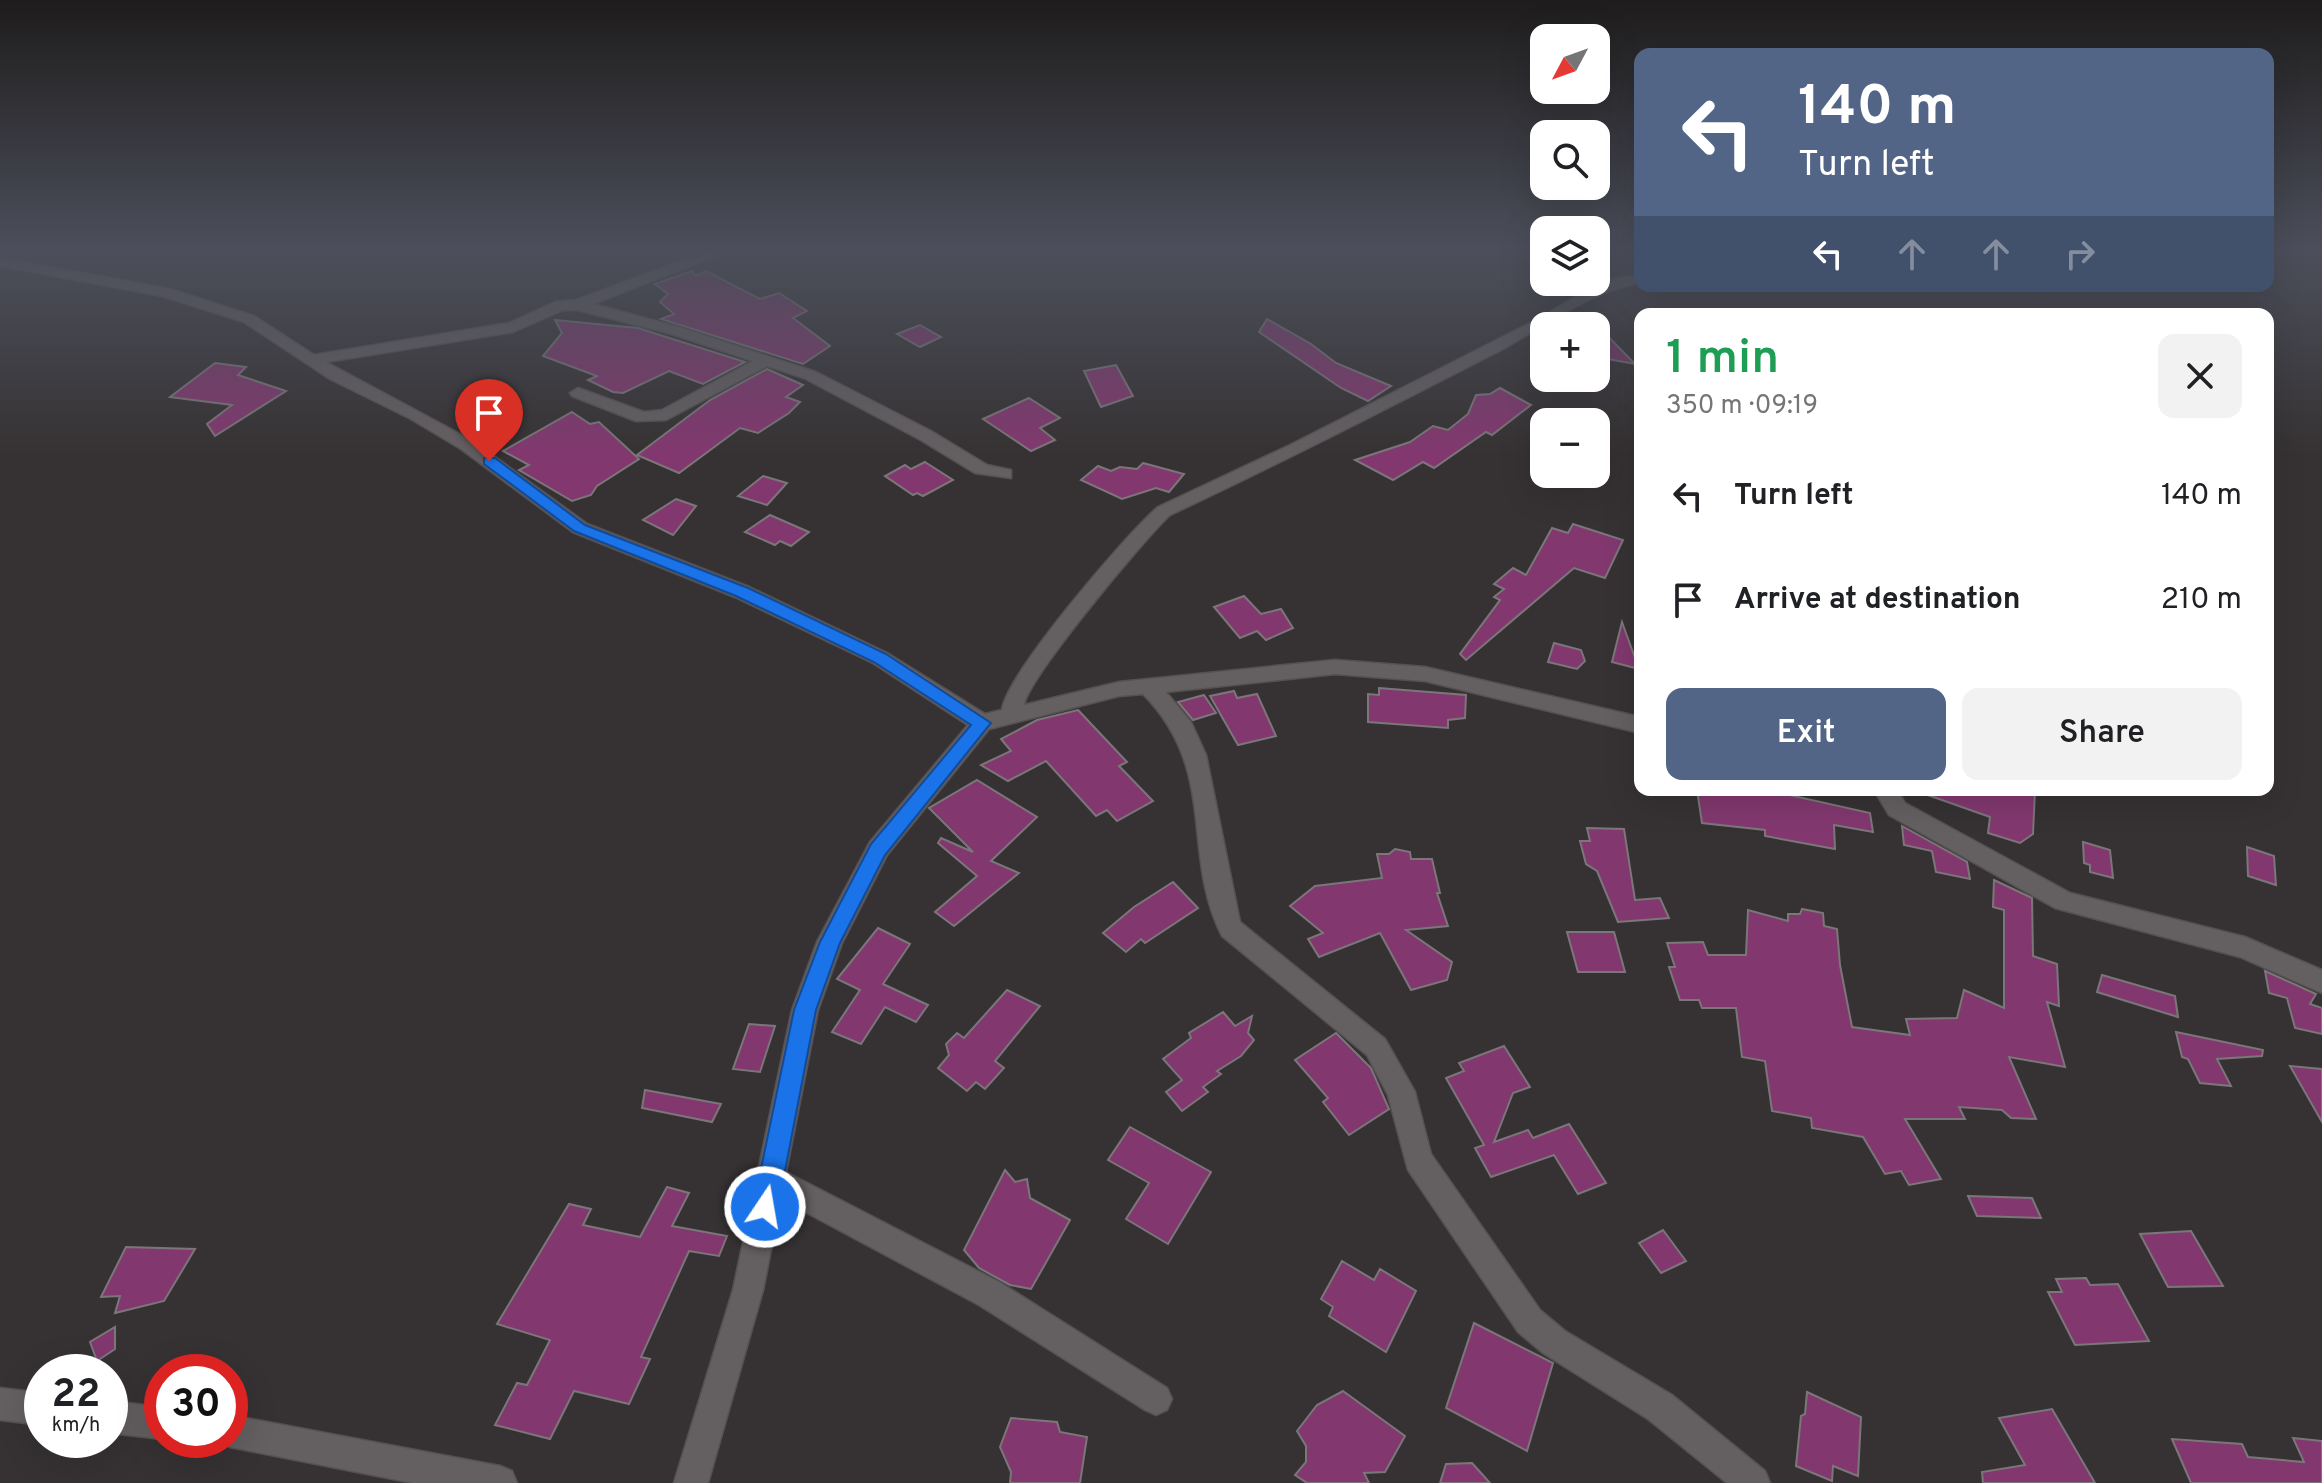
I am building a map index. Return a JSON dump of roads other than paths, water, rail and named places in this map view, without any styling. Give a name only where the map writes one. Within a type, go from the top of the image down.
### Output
[{"type":"street","points":[[244,317],[357,388],[417,415],[467,445],[580,528],[742,592],[880,658],[982,723]]},
{"type":"street","points":[[312,360],[513,327],[534,317]]},
{"type":"street","points":[[624,317],[767,360],[840,388],[981,469],[1005,474]]},
{"type":"street","points":[[1012,716],[1014,699],[1027,678],[1087,599],[1147,526],[1164,511],[1296,449],[1551,317]]},
{"type":"street","points":[[578,393],[642,417],[666,415],[767,360]]},
{"type":"street","points":[[691,1483],[748,1290],[805,1010],[836,929],[878,849],[982,723],[1119,689],[1335,667],[1425,674],[1634,724]]},
{"type":"street","points":[[1148,686],[1173,711],[1187,734],[1201,781],[1223,913],[1231,929],[1376,1047],[1401,1092],[1418,1160],[1507,1293],[1529,1321],[1554,1342],[1660,1407],[1753,1483]]},
{"type":"street","points":[[1897,796],[2064,901],[2245,948],[2322,982]]},
{"type":"street","points":[[771,1179],[990,1294],[1156,1399]]},
{"type":"street","points":[[0,1404],[24,1407]]},
{"type":"street","points":[[248,1434],[500,1483]]}]
